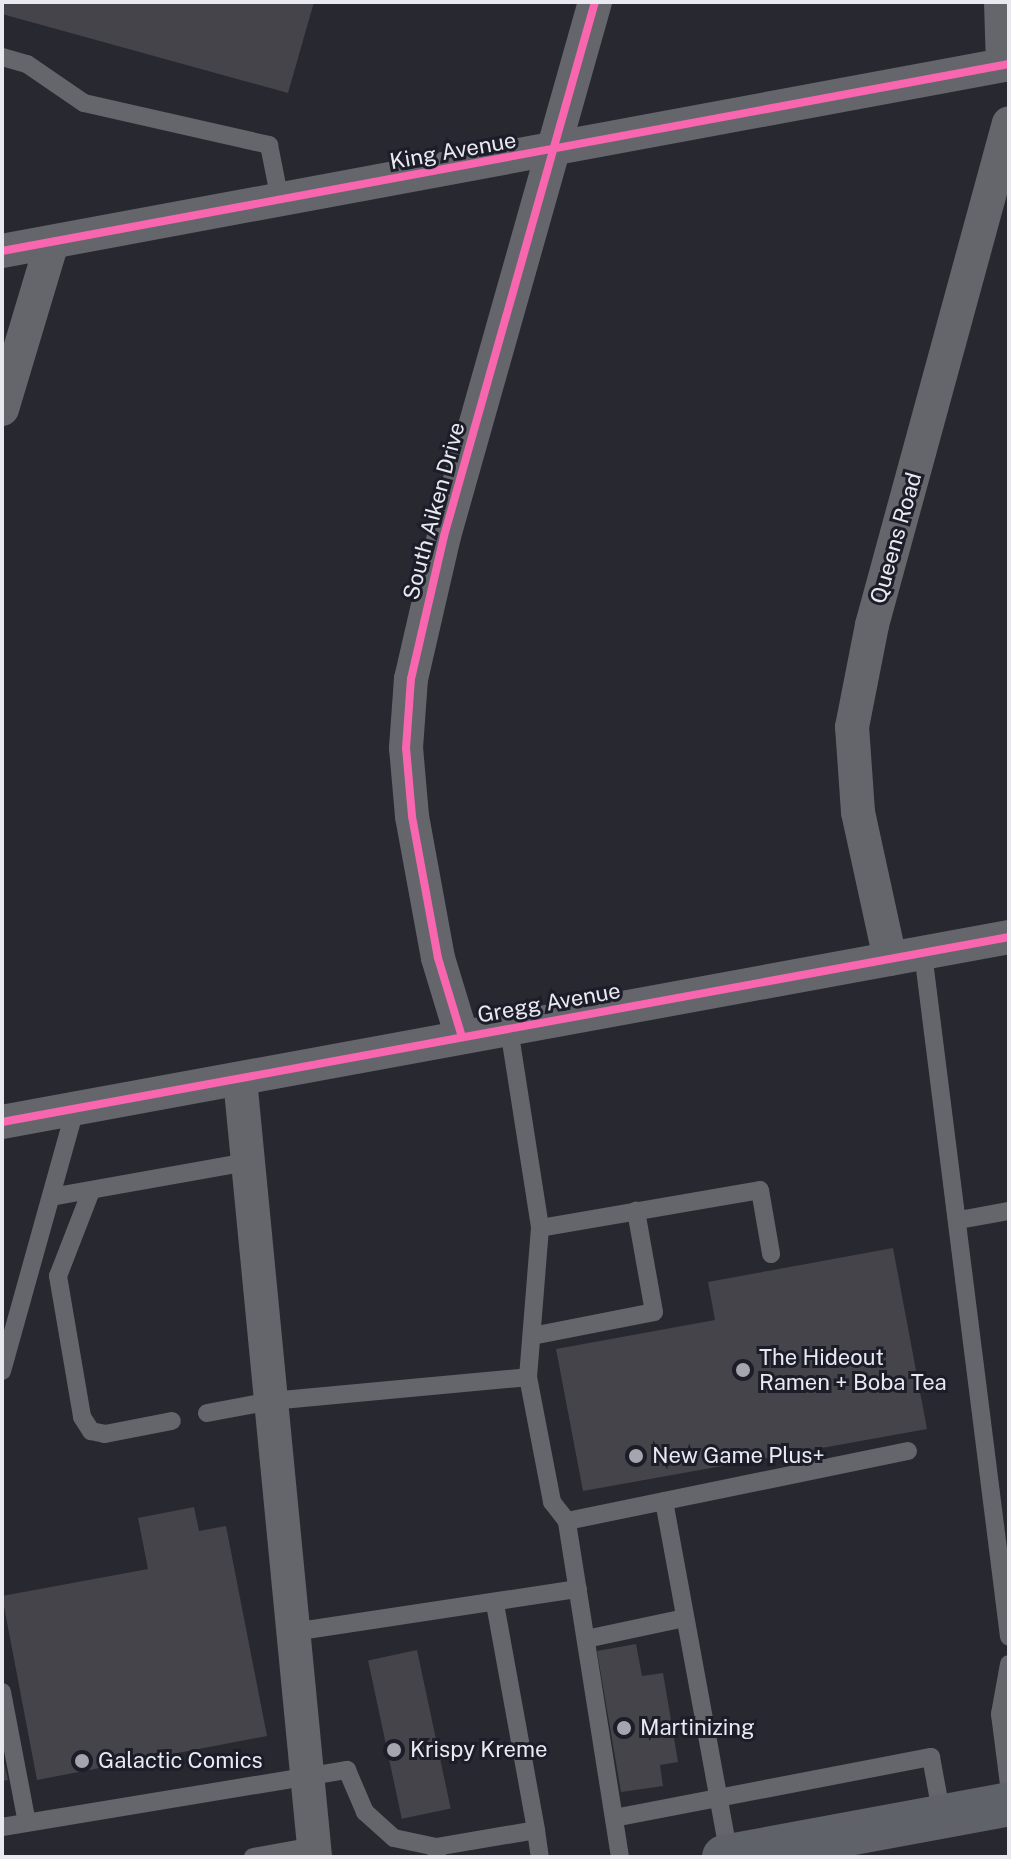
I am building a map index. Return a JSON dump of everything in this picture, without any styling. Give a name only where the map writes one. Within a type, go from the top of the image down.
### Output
[{"type":"highway","points":[[726,1856],[832,1847],[942,1817],[1009,1804]]},
{"type":"street","name":"South Aiken Drive","points":[[462,1037],[438,958],[412,816],[407,716],[444,536],[595,2]]},
{"type":"street","points":[[1001,2],[1006,64]]},
{"type":"street","name":"King Avenue","points":[[2,251],[555,151],[1006,64]]},
{"type":"street","name":"Queens Road","points":[[906,956],[858,812],[852,727],[872,625],[1009,123]]},
{"type":"street","points":[[2,409],[52,242]]},
{"type":"street","name":"Gregg Avenue","points":[[2,1122],[1009,937]]},
{"type":"street","points":[[240,1079],[314,1852]]},
{"type":"lane","points":[[2,57],[27,64],[84,103],[269,145],[280,200]]},
{"type":"lane","points":[[906,956],[959,1220],[1009,1637]]},
{"type":"lane","points":[[509,1029],[540,1228],[528,1377],[552,1502],[567,1521],[620,1857]]},
{"type":"lane","points":[[2,1371],[75,1109]]},
{"type":"lane","points":[[51,1197],[248,1162]]},
{"type":"lane","points":[[540,1228],[760,1190],[771,1254]]},
{"type":"lane","points":[[91,1191],[58,1276],[82,1417],[91,1431],[105,1434],[172,1421]]},
{"type":"lane","points":[[532,1336],[654,1312],[636,1211]]},
{"type":"lane","points":[[959,1220],[1009,1211]]},
{"type":"lane","points":[[207,1413],[271,1401],[528,1377]]},
{"type":"lane","points":[[567,1521],[908,1451]]},
{"type":"lane","points":[[664,1501],[726,1856]]},
{"type":"lane","points":[[293,1632],[495,1604],[578,1589]]},
{"type":"lane","points":[[495,1604],[540,1857]]},
{"type":"lane","points":[[586,1639],[685,1618]]},
{"type":"lane","points":[[1009,1664],[1000,1714],[1009,1784]]},
{"type":"lane","points":[[2,1692],[27,1823]]},
{"type":"lane","points":[[614,1818],[931,1757],[942,1817]]},
{"type":"lane","points":[[2,1827],[347,1770],[365,1812],[394,1838],[437,1852],[536,1830]]},
{"type":"lane","points":[[253,1857],[314,1852]]},
{"type":"building","points":[[2,2],[314,2],[288,93],[2,14]]},
{"type":"building","points":[[893,1248],[927,1429],[583,1491],[556,1349],[715,1320],[708,1282]]},
{"type":"building","points":[[194,1507],[199,1531],[226,1526],[267,1736],[37,1780],[2,1596],[148,1569],[138,1518]]},
{"type":"building","points":[[636,1644],[642,1676],[663,1673],[678,1762],[660,1765],[663,1786],[621,1792],[597,1651]]},
{"type":"building","points":[[417,1650],[451,1808],[402,1819],[368,1660]]},
{"type":"building","points":[[2,1754],[8,1780],[2,1781]]},
{"type":"cycle path","points":[[462,1037],[438,958],[412,816],[406,748],[411,679],[444,536],[595,2]]},
{"type":"cycle path","points":[[2,251],[1009,64]]},
{"type":"cycle path","points":[[2,1122],[1009,937]]},
{"type":"place","name":"The Hideout Ramen + Boba Tea","points":[[743,1370]]},
{"type":"place","name":"New Game Plus+","points":[[636,1456]]},
{"type":"place","name":"Martinizing","points":[[624,1728]]},
{"type":"place","name":"Krispy Kreme","points":[[394,1750]]},
{"type":"place","name":"Galactic Comics","points":[[82,1761]]}]
